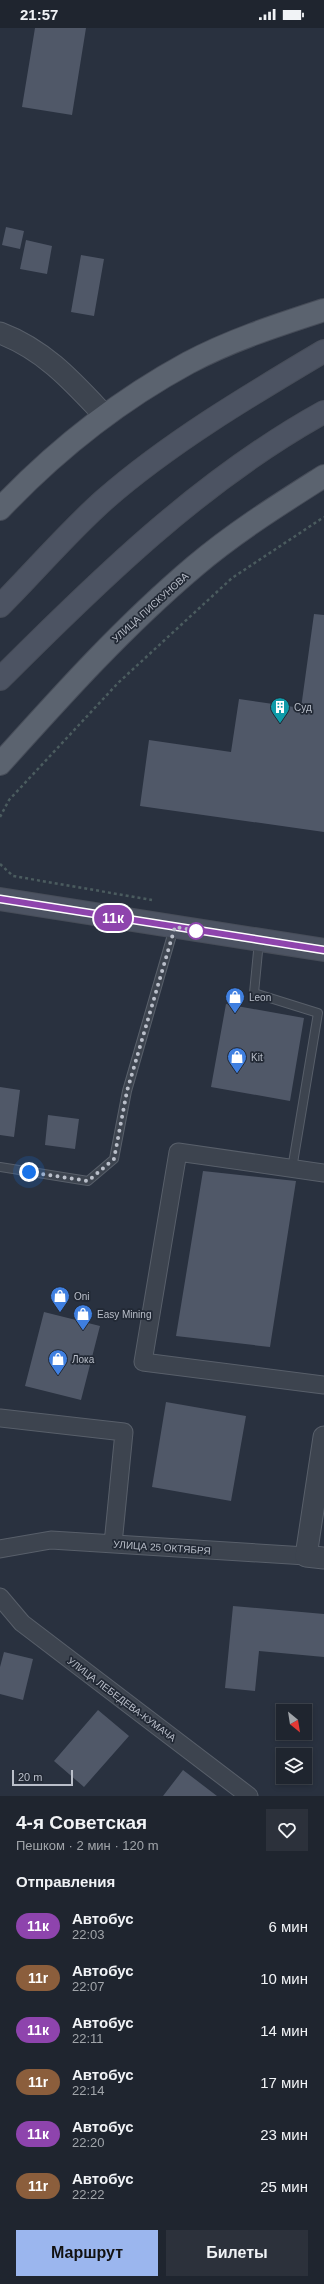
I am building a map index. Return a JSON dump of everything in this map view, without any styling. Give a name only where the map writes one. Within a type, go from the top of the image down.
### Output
[{"type":"main road","points":[[0,510],[46,464],[104,416],[131,397],[189,363],[272,327],[324,310]]},
{"type":"main road","points":[[0,606],[104,500],[183,439],[267,384],[324,351]]},
{"type":"main road","points":[[0,679],[69,610],[143,541],[219,482],[299,426],[324,412]]},
{"type":"main road","name":"УЛИЦА ПИСКУНОВА","points":[[0,764],[112,642],[196,565],[263,515],[324,476]]},
{"type":"main road","points":[[0,899],[324,950]]},
{"type":"street","points":[[0,333],[36,350],[79,388],[104,416]]},
{"type":"street","points":[[324,1173],[178,1152],[143,1362],[324,1385]]},
{"type":"street","points":[[0,1418],[124,1432],[113,1544]]},
{"type":"street","points":[[315,1557],[324,1437]]},
{"type":"street","name":"УЛИЦА 25 ОКТЯБРЯ","points":[[0,1549],[51,1540],[315,1557]]},
{"type":"street","name":"УЛИЦА ЛЕБЕДЕВА-КУМАЧА","points":[[0,1597],[22,1623],[249,1796]]},
{"type":"lane","points":[[0,1168],[88,1181],[114,1159],[127,1091],[175,927]]},
{"type":"lane","points":[[260,940],[254,993],[318,1013],[292,1168]]},
{"type":"path","points":[[0,817],[8,800],[129,673],[232,578],[324,517]]},
{"type":"path","points":[[0,864],[12,876],[153,900]]},
{"type":"building","points":[[35,28],[86,28],[72,115],[22,107]]},
{"type":"building","points":[[6,227],[24,231],[20,249],[2,245]]},
{"type":"building","points":[[26,240],[52,246],[47,274],[20,269]]},
{"type":"building","points":[[81,255],[104,259],[94,316],[71,312]]},
{"type":"building","name":"Суд","points":[[314,614],[324,615],[324,832],[140,806],[149,740],[231,752],[239,699],[301,708]]},
{"type":"building","points":[[226,1004],[304,1018],[290,1101],[211,1087]]},
{"type":"building","points":[[0,1087],[20,1090],[14,1137],[0,1135]]},
{"type":"building","points":[[48,1115],[79,1119],[75,1149],[45,1145]]},
{"type":"building","points":[[203,1171],[296,1181],[270,1347],[176,1336]]},
{"type":"building","points":[[44,1312],[100,1326],[81,1400],[25,1386]]},
{"type":"building","points":[[166,1402],[246,1416],[231,1501],[152,1487]]},
{"type":"building","points":[[233,1606],[324,1614],[324,1657],[259,1651],[255,1691],[225,1688]]},
{"type":"building","points":[[4,1652],[33,1659],[23,1700],[0,1694],[0,1667]]},
{"type":"building","points":[[98,1710],[129,1736],[84,1787],[54,1761]]},
{"type":"building","points":[[183,1770],[217,1796],[163,1796]]},
{"type":"bus line","name":"11к","points":[[0,899],[149,924],[324,950]]},
{"type":"place","name":"Суд","points":[[280,724]]},
{"type":"place","name":"Leon","points":[[235,1014]]},
{"type":"place","name":"Kit","points":[[237,1074]]},
{"type":"place","name":"Oni","points":[[60,1313]]},
{"type":"place","name":"Easy Mining","points":[[83,1331]]},
{"type":"place","name":"Лока","points":[[58,1376]]},
{"type":"route","points":[[29,1172],[88,1181],[114,1159],[127,1091],[175,927],[203,932],[196,931]]}]
